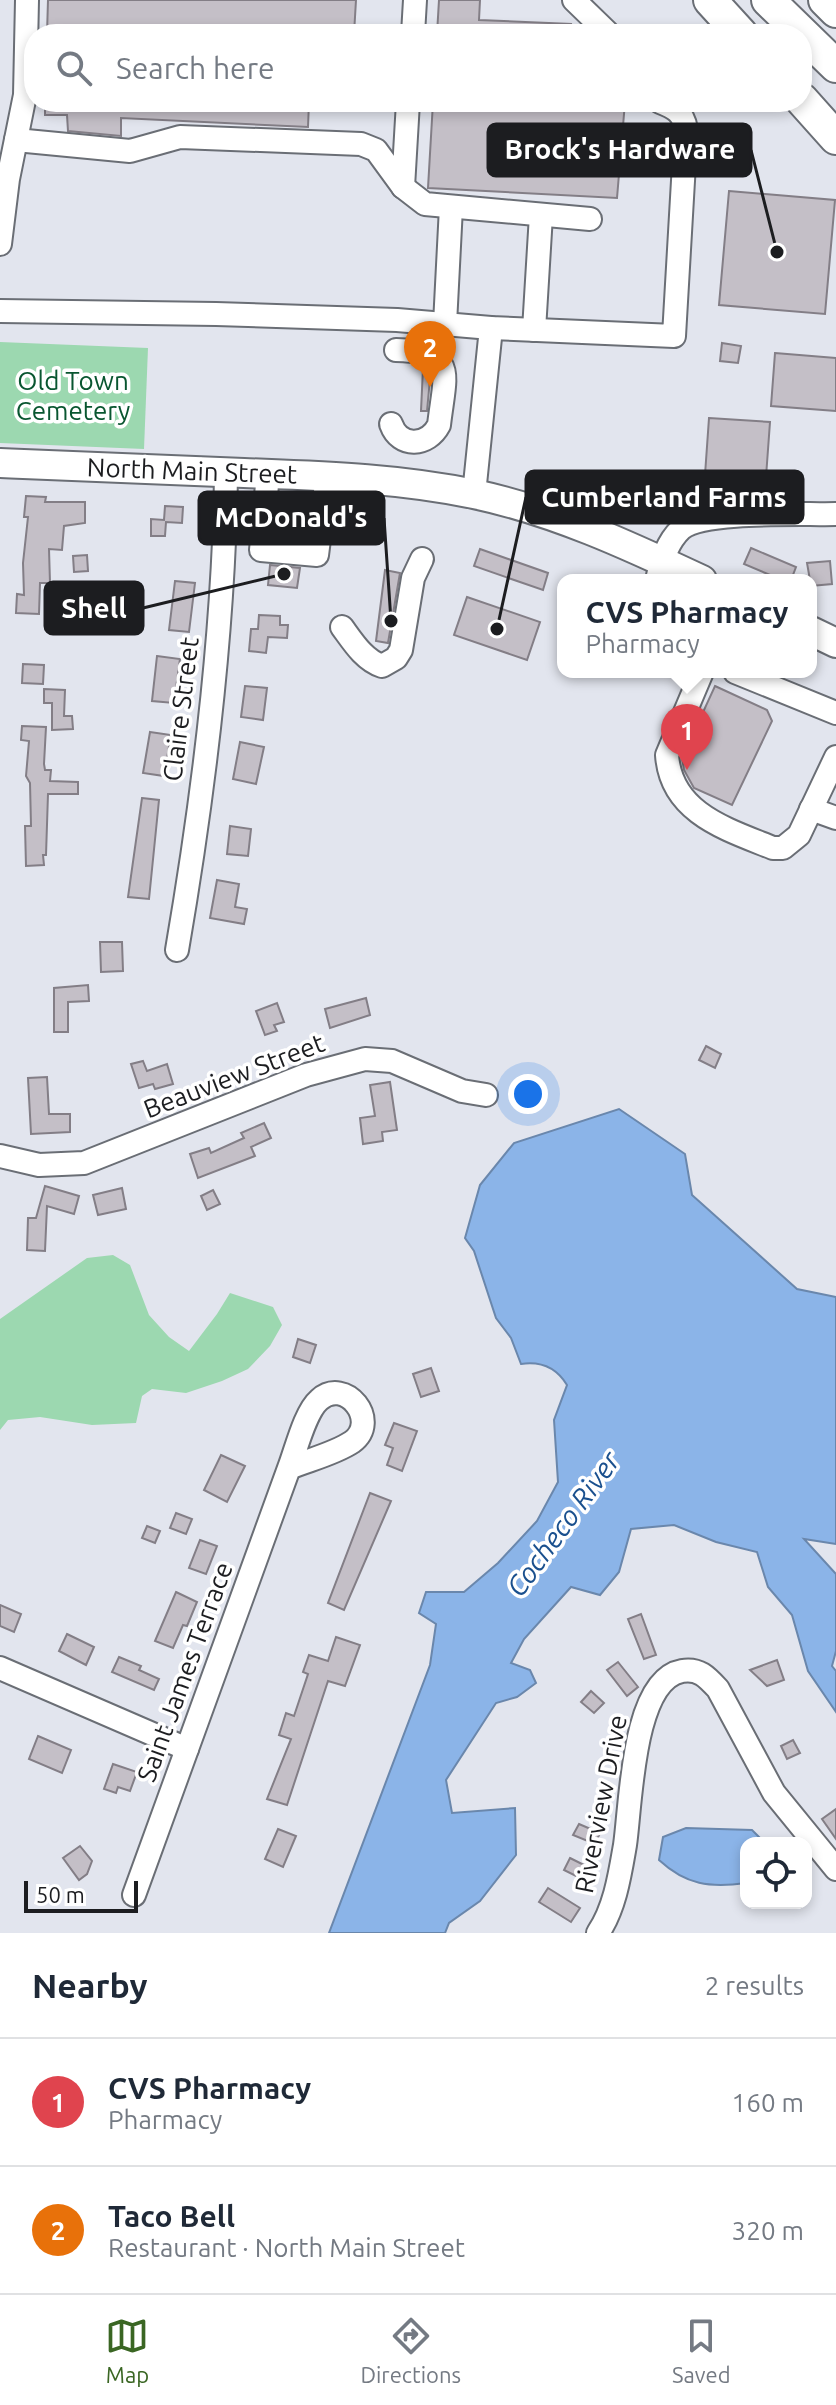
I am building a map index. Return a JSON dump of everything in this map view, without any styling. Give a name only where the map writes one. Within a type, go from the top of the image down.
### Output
[{"type":"highway","points":[[710,0],[732,24]]},
{"type":"highway","points":[[768,0],[793,24]]},
{"type":"highway","points":[[825,0],[836,11]]},
{"type":"highway","points":[[812,43],[836,66]]},
{"type":"highway","points":[[812,111],[836,138]]},
{"type":"main road","name":"North Main Street","points":[[0,463],[327,476],[407,483],[474,494],[572,522],[630,545],[659,570]]},
{"type":"main road","points":[[817,634],[836,643]]},
{"type":"street","points":[[26,24],[27,0]]},
{"type":"street","points":[[414,24],[415,0]]},
{"type":"street","points":[[574,0],[599,24]]},
{"type":"street","points":[[0,244],[8,179],[24,100]]},
{"type":"street","points":[[403,187],[407,112]]},
{"type":"street","points":[[0,311],[230,314],[674,336],[686,129],[679,112]]},
{"type":"street","points":[[16,140],[130,151],[180,137],[361,144],[376,150],[403,187],[425,204],[590,219]]},
{"type":"street","points":[[445,324],[451,207]]},
{"type":"street","points":[[534,330],[541,215]]},
{"type":"street","points":[[474,494],[491,328]]},
{"type":"street","points":[[391,424],[400,436],[414,442],[435,433],[439,425],[444,368],[429,353],[396,350]]},
{"type":"street","name":"Claire Street","points":[[177,950],[218,643],[226,473]]},
{"type":"street","points":[[268,474],[261,550],[317,555],[327,476]]},
{"type":"street","points":[[659,570],[678,532],[702,519],[836,514]]},
{"type":"street","points":[[342,627],[374,664],[388,664],[396,658],[401,650],[413,578],[422,559]]},
{"type":"street","points":[[699,678],[667,755],[680,795],[713,823],[773,848],[783,848],[799,835],[836,757]]},
{"type":"street","points":[[750,678],[836,713]]},
{"type":"street","points":[[811,809],[836,818]]},
{"type":"street","name":"Beauview Street","points":[[0,1156],[39,1165],[84,1163],[306,1075],[365,1059],[392,1061],[462,1091],[486,1095]]},
{"type":"street","name":"Saint James Terrace","points":[[134,1895],[289,1468]]},
{"type":"street","points":[[0,1668],[187,1749]]},
{"type":"street","name":"Riverview Drive","points":[[604,1930],[625,1843],[629,1792],[640,1733],[660,1685],[673,1672],[693,1669],[707,1676],[718,1689],[774,1793],[836,1869]]},
{"type":"green space","name":"Old Town Cemetery","points":[[0,342],[148,348],[144,449],[0,443]]},
{"type":"green space","points":[[113,1255],[130,1265],[149,1315],[169,1337],[189,1351],[230,1293],[273,1307],[282,1325],[270,1346],[248,1369],[186,1393],[152,1389],[142,1396],[136,1423],[92,1425],[40,1417],[8,1420],[0,1430],[0,1319],[87,1258]]},
{"type":"water","name":"Cocheco River","points":[[619,1109],[685,1154],[692,1195],[797,1289],[836,1297],[836,1544],[804,1539],[836,1574],[836,1651],[832,1666],[836,1671],[836,1712],[808,1671],[792,1615],[768,1587],[757,1552],[716,1542],[674,1525],[631,1529],[619,1572],[600,1595],[571,1587],[524,1639],[511,1663],[530,1670],[536,1683],[517,1697],[496,1703],[446,1780],[452,1813],[515,1808],[516,1855],[480,1901],[449,1923],[445,1933],[329,1933],[430,1665],[436,1624],[419,1613],[426,1592],[464,1592],[498,1563],[537,1521],[558,1482],[554,1420],[567,1385],[547,1367],[535,1363],[521,1364],[511,1338],[496,1318],[474,1251],[465,1238],[480,1185],[514,1143]]},
{"type":"water","points":[[686,1828],[752,1830],[759,1837],[740,1837],[740,1883],[710,1885],[689,1880],[659,1860],[663,1837]]},
{"type":"building","points":[[48,0],[356,0],[355,24],[47,24]]},
{"type":"building","points":[[439,0],[480,0],[479,20],[571,24],[438,24]]},
{"type":"building","points":[[45,112],[309,112],[308,127],[121,118],[121,136],[68,131],[67,115],[45,115]]},
{"type":"building","points":[[432,112],[624,112],[617,198],[428,188]]},
{"type":"building","points":[[729,191],[835,200],[825,314],[719,305]]},
{"type":"building","points":[[722,343],[741,346],[738,363],[720,361]]},
{"type":"building","points":[[775,353],[836,358],[836,411],[771,406]]},
{"type":"building","points":[[423,368],[428,371],[430,379],[427,411],[421,411]]},
{"type":"building","points":[[709,418],[770,422],[766,477],[754,476],[753,492],[704,489]]},
{"type":"building","points":[[26,496],[46,497],[45,502],[85,502],[85,523],[64,526],[62,550],[49,549],[50,583],[40,583],[39,614],[16,613],[17,594],[24,595],[23,563],[28,517],[24,517]]},
{"type":"building","points":[[165,506],[183,507],[182,523],[166,522],[165,536],[151,536],[151,519],[164,520]]},
{"type":"building","points":[[279,512],[300,515],[297,539],[276,537]]},
{"type":"building","points":[[751,548],[796,567],[793,574],[768,574],[744,564]]},
{"type":"building","points":[[480,549],[548,573],[543,590],[474,566]]},
{"type":"building","points":[[87,555],[88,571],[74,572],[73,556]]},
{"type":"building","points":[[830,561],[832,584],[817,585],[817,574],[809,574],[807,563]]},
{"type":"building","points":[[270,565],[300,568],[297,588],[268,585]]},
{"type":"building","points":[[385,570],[400,573],[388,643],[376,641]]},
{"type":"building","points":[[175,581],[195,583],[189,632],[169,630]]},
{"type":"building","points":[[467,597],[540,622],[527,660],[454,635]]},
{"type":"building","points":[[259,615],[280,616],[280,625],[288,625],[287,638],[268,637],[266,653],[249,651],[251,629],[258,629]]},
{"type":"building","points":[[57,621],[72,621],[72,633],[58,633]]},
{"type":"building","points":[[157,656],[180,659],[174,703],[152,701]]},
{"type":"building","points":[[23,664],[44,665],[43,684],[22,683]]},
{"type":"building","points":[[245,686],[267,688],[263,720],[241,717]]},
{"type":"building","points":[[715,686],[767,710],[772,721],[732,805],[694,788],[684,770],[682,758]]},
{"type":"building","points":[[44,689],[65,690],[64,716],[72,716],[73,729],[52,730],[52,703],[44,703]]},
{"type":"building","points":[[22,726],[46,727],[44,764],[45,770],[51,770],[50,781],[78,782],[78,794],[48,794],[44,865],[26,866],[25,826],[31,826],[30,783],[26,776],[29,741],[21,740]]},
{"type":"building","points":[[150,732],[171,735],[164,776],[143,773]]},
{"type":"building","points":[[240,742],[264,747],[256,784],[233,779]]},
{"type":"building","points":[[142,798],[159,800],[149,899],[128,897]]},
{"type":"building","points":[[230,826],[251,829],[248,856],[227,854]]},
{"type":"building","points":[[217,880],[239,884],[235,907],[247,909],[244,924],[210,918]]},
{"type":"building","points":[[100,942],[122,942],[123,971],[101,972]]},
{"type":"building","points":[[88,985],[89,1001],[68,1002],[68,1032],[54,1032],[54,988]]},
{"type":"building","points":[[366,998],[370,1015],[330,1028],[325,1009]]},
{"type":"building","points":[[277,1003],[284,1022],[274,1025],[277,1031],[265,1035],[256,1011]]},
{"type":"building","points":[[706,1046],[721,1054],[715,1068],[699,1060]]},
{"type":"building","points":[[143,1061],[147,1071],[167,1064],[173,1084],[155,1089],[153,1084],[139,1088],[131,1064]]},
{"type":"building","points":[[47,1077],[49,1114],[70,1114],[70,1132],[31,1134],[28,1078]]},
{"type":"building","points":[[390,1082],[397,1130],[382,1132],[383,1141],[363,1144],[360,1118],[375,1116],[370,1085]]},
{"type":"building","points":[[264,1123],[271,1138],[251,1147],[255,1156],[198,1178],[190,1154],[209,1148],[211,1153],[244,1138],[241,1133]]},
{"type":"building","points":[[45,1186],[79,1196],[74,1214],[47,1206],[45,1251],[27,1250],[28,1218],[36,1218]]},
{"type":"building","points":[[122,1188],[126,1209],[98,1215],[93,1195]]},
{"type":"building","points":[[213,1190],[220,1204],[207,1210],[201,1196]]},
{"type":"building","points":[[298,1339],[316,1345],[310,1363],[293,1357]]},
{"type":"building","points":[[431,1368],[439,1391],[421,1397],[413,1374]]},
{"type":"building","points":[[394,1423],[417,1431],[402,1471],[387,1465],[393,1448],[385,1445]]},
{"type":"building","points":[[221,1455],[245,1466],[227,1502],[204,1490]]},
{"type":"building","points":[[370,1493],[391,1501],[344,1610],[328,1603]]},
{"type":"building","points":[[176,1513],[192,1519],[186,1534],[170,1528]]},
{"type":"building","points":[[147,1526],[160,1531],[155,1543],[142,1538]]},
{"type":"building","points":[[200,1540],[217,1546],[206,1574],[189,1568]]},
{"type":"building","points":[[176,1592],[197,1602],[173,1648],[155,1641]]},
{"type":"building","points":[[0,1605],[21,1614],[14,1632],[0,1626]]},
{"type":"building","points":[[641,1614],[656,1655],[644,1659],[628,1619]]},
{"type":"building","points":[[67,1634],[94,1647],[86,1665],[59,1651]]},
{"type":"building","points":[[336,1637],[360,1645],[345,1686],[328,1681],[287,1805],[267,1799],[291,1739],[279,1735],[286,1713],[294,1716],[308,1674],[303,1672],[309,1655],[328,1661]]},
{"type":"building","points":[[119,1657],[141,1666],[139,1670],[159,1679],[154,1690],[112,1672]]},
{"type":"building","points":[[777,1660],[784,1680],[767,1686],[750,1670]]},
{"type":"building","points":[[618,1662],[638,1687],[627,1696],[607,1670]]},
{"type":"building","points":[[591,1691],[604,1703],[594,1713],[581,1702]]},
{"type":"building","points":[[38,1736],[71,1750],[62,1773],[29,1759]]},
{"type":"building","points":[[793,1740],[800,1753],[787,1759],[781,1746]]},
{"type":"building","points":[[113,1764],[137,1772],[130,1791],[118,1787],[116,1793],[104,1789]]},
{"type":"building","points":[[836,1809],[836,1839],[822,1819]]},
{"type":"building","points":[[579,1824],[600,1833],[595,1844],[573,1835]]},
{"type":"building","points":[[278,1829],[296,1836],[283,1867],[265,1859]]},
{"type":"building","points":[[80,1846],[92,1861],[87,1874],[79,1880],[63,1858]]},
{"type":"building","points":[[570,1858],[596,1871],[590,1883],[564,1870]]},
{"type":"building","points":[[548,1888],[580,1908],[571,1922],[539,1902]]},
{"type":"place","name":"Brock's Hardware","points":[[777,252]]},
{"type":"place","name":"Taco Bell","points":[[430,387]]},
{"type":"place","name":"Shell","points":[[284,574]]},
{"type":"place","name":"McDonald's","points":[[391,621]]},
{"type":"place","name":"Cumberland Farms","points":[[497,629]]},
{"type":"place","name":"CVS Pharmacy","points":[[687,770]]}]
